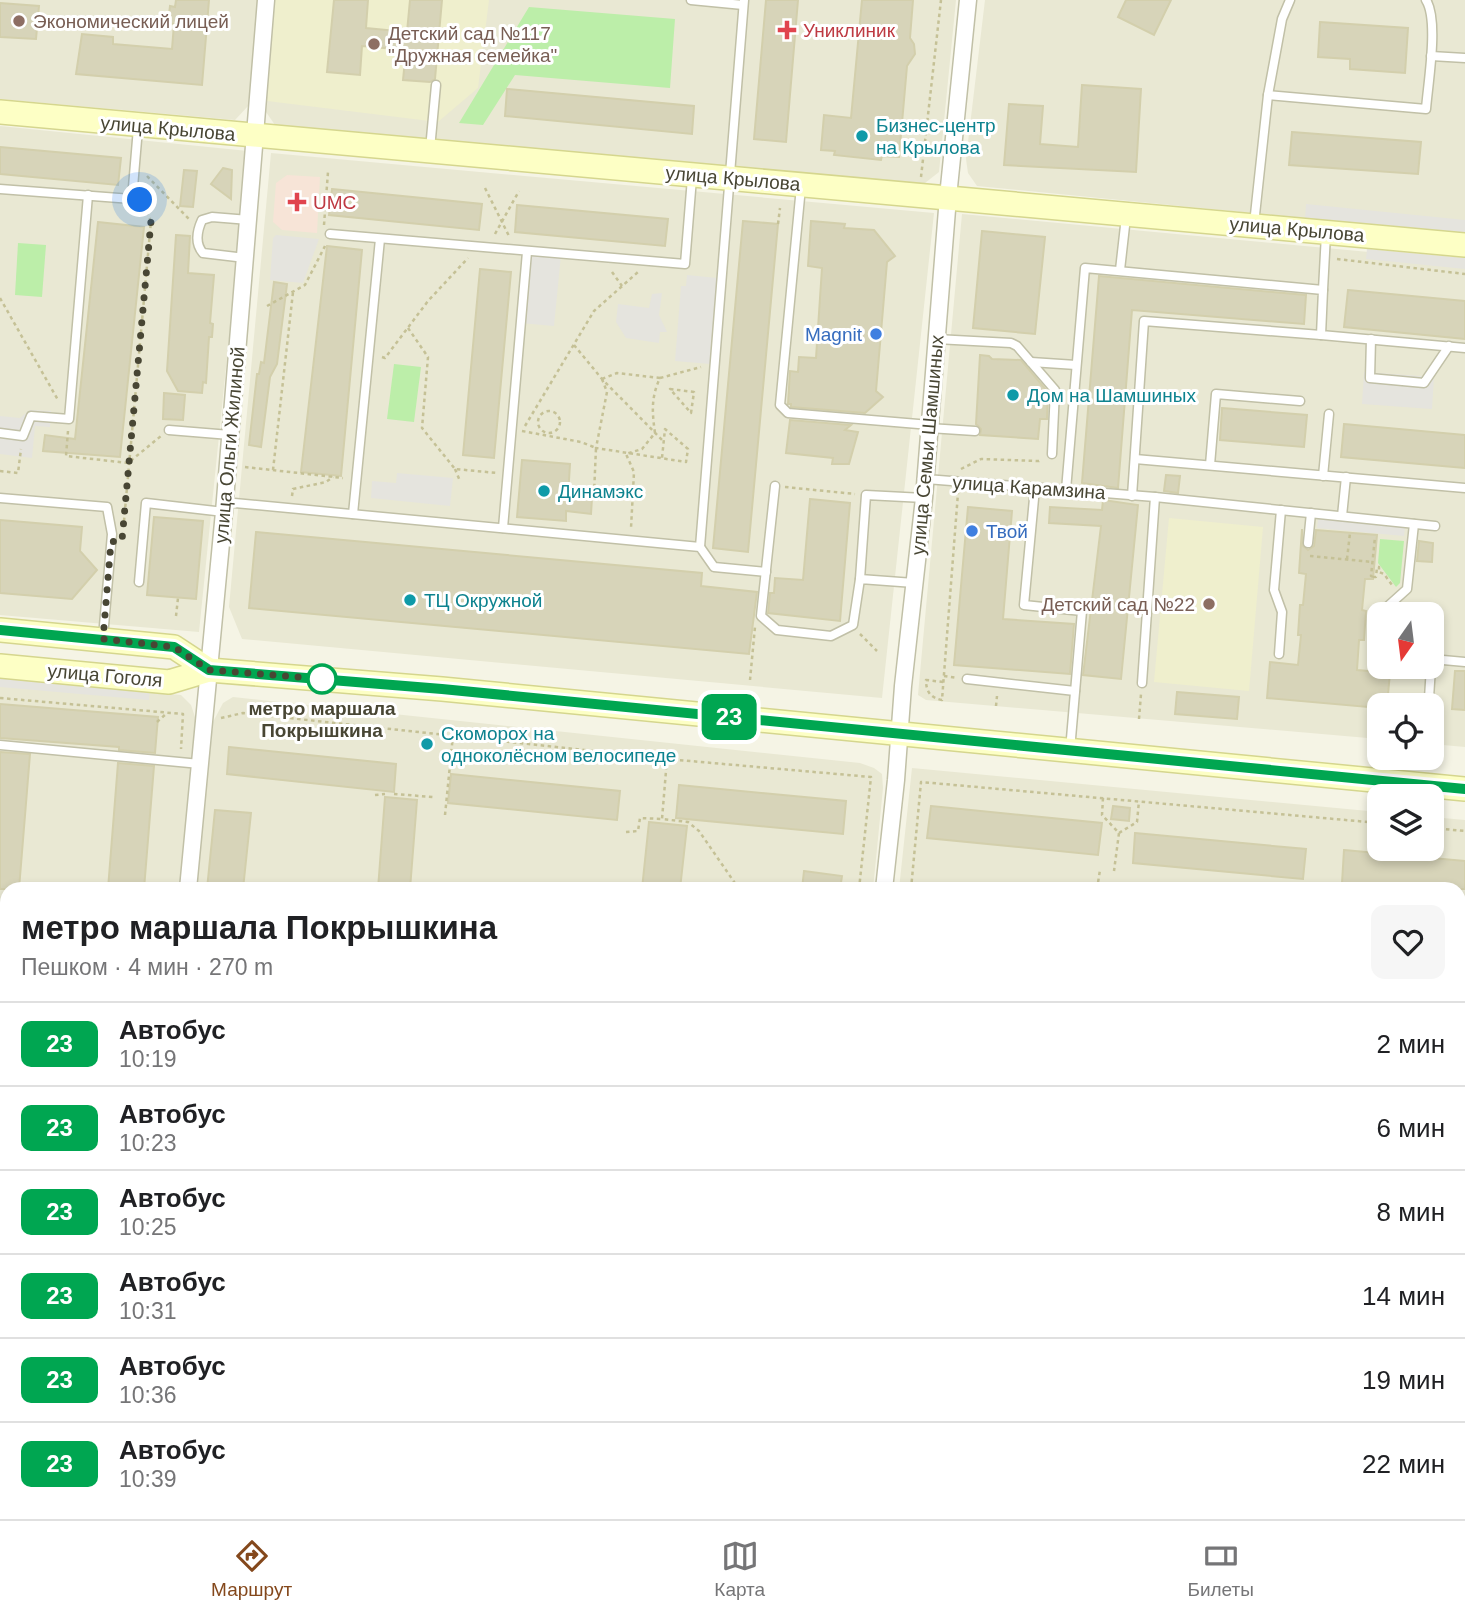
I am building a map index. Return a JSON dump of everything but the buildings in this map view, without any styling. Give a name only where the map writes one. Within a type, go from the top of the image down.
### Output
[{"type":"main road","name":"улица Крылова","points":[[0,112],[1465,245]]},
{"type":"main road","name":"улица Гоголя","points":[[0,630],[174,647],[209,670]]},
{"type":"main road","name":"улица Гоголя","points":[[0,666],[169,682],[209,670],[442,689],[1465,789]]},
{"type":"street","name":"улица Ольги Жилиной","points":[[189,882],[224,507],[266,0]]},
{"type":"street","name":"улица Семьи Шамшиных","points":[[885,882],[924,498],[948,197],[968,0]]},
{"type":"lane","points":[[691,0],[744,2],[700,547],[714,567],[766,572]]},
{"type":"lane","points":[[1254,225],[1268,95],[1282,19],[1290,0]]},
{"type":"lane","points":[[1268,95],[1426,108],[1432,56],[1432,8],[1426,0]]},
{"type":"lane","points":[[1432,56],[1465,58]]},
{"type":"lane","points":[[430,152],[436,85]]},
{"type":"lane","points":[[0,189],[132,199],[138,125]]},
{"type":"lane","points":[[330,234],[685,264],[693,175]]},
{"type":"lane","points":[[801,184],[780,405],[788,413],[975,431]]},
{"type":"lane","points":[[0,433],[23,436],[31,416],[69,419],[88,195]]},
{"type":"lane","points":[[1120,270],[1126,214]]},
{"type":"lane","points":[[245,258],[203,253],[198,248],[198,228],[202,220],[212,217],[249,220]]},
{"type":"lane","points":[[1321,335],[1326,232]]},
{"type":"lane","points":[[354,514],[380,239]]},
{"type":"lane","points":[[503,528],[527,252]]},
{"type":"lane","points":[[1066,490],[1084,271],[1089,267],[1322,290]]},
{"type":"lane","points":[[1132,496],[1144,321],[1465,348]]},
{"type":"lane","points":[[936,339],[1014,344],[1055,390],[1052,454]]},
{"type":"lane","points":[[1371,339],[1370,379],[1424,383],[1449,346]]},
{"type":"lane","points":[[1031,362],[1076,365]]},
{"type":"lane","points":[[1210,465],[1216,394],[1300,401]]},
{"type":"lane","points":[[1323,475],[1329,414]]},
{"type":"lane","points":[[169,430],[230,435]]},
{"type":"lane","points":[[1135,459],[1465,488]]},
{"type":"lane","points":[[1342,516],[1346,477]]},
{"type":"lane","name":"улица Карамзина","points":[[925,480],[1155,497],[1435,526]]},
{"type":"lane","points":[[775,486],[761,616],[777,630],[831,636],[853,625],[860,579],[866,495],[924,498]]},
{"type":"lane","points":[[1035,488],[1024,605],[1082,611],[1070,750]]},
{"type":"lane","points":[[1142,683],[1155,497]]},
{"type":"lane","points":[[0,498],[107,506],[111,542],[103,639]]},
{"type":"lane","points":[[139,582],[146,503],[291,508],[700,547]]},
{"type":"lane","points":[[1279,654],[1282,612],[1274,590],[1282,510]]},
{"type":"lane","points":[[1308,543],[1311,513]]},
{"type":"lane","points":[[1393,602],[1408,587],[1414,524]]},
{"type":"lane","points":[[860,579],[914,583]]},
{"type":"lane","points":[[1444,660],[1465,663]]},
{"type":"lane","points":[[967,679],[1075,691]]},
{"type":"lane","points":[[0,745],[200,764]]},
{"type":"path","points":[[920,194],[941,0]]},
{"type":"path","points":[[142,171],[198,228]]},
{"type":"path","points":[[328,172],[324,225],[330,234]]},
{"type":"path","points":[[485,188],[517,251]]},
{"type":"path","points":[[487,248],[519,191]]},
{"type":"path","points":[[111,542],[122,540],[151,221],[140,200],[132,199]]},
{"type":"path","points":[[778,224],[780,208]]},
{"type":"path","points":[[369,355],[385,358],[428,301],[477,247]]},
{"type":"path","points":[[267,306],[305,285],[324,248]]},
{"type":"path","points":[[604,258],[622,286]]},
{"type":"path","points":[[1324,258],[1465,274]]},
{"type":"path","points":[[522,431],[594,311],[649,262]]},
{"type":"path","points":[[273,470],[293,292]]},
{"type":"path","points":[[0,298],[69,419],[66,456],[128,463],[169,430]]},
{"type":"path","points":[[408,328],[428,357],[422,428],[455,469],[460,481]]},
{"type":"path","points":[[574,345],[602,379],[664,442]]},
{"type":"path","points":[[602,379],[617,373],[660,378],[715,363]]},
{"type":"path","points":[[626,454],[642,449],[655,433],[651,411],[660,378]]},
{"type":"path","points":[[594,494],[596,448],[607,392],[602,379]]},
{"type":"path","points":[[670,389],[694,392],[691,413],[684,405],[670,389]]},
{"type":"path","points":[[538,404],[556,414],[559,424],[556,430],[540,434]]},
{"type":"path","points":[[545,432],[538,421],[541,414],[547,411]]},
{"type":"path","points":[[511,430],[581,442],[626,454],[685,462],[688,449],[665,429],[662,458]]},
{"type":"path","points":[[0,471],[18,473],[23,436]]},
{"type":"path","points":[[626,454],[634,472],[632,541]]},
{"type":"path","points":[[974,463],[981,459],[1038,461],[1052,454]]},
{"type":"path","points":[[245,467],[357,480]]},
{"type":"path","points":[[455,469],[508,474]]},
{"type":"path","points":[[291,508],[293,489],[326,482],[333,477]]},
{"type":"path","points":[[943,682],[926,680],[926,689],[934,699],[942,701],[959,482]]},
{"type":"path","points":[[775,486],[866,495]]},
{"type":"path","points":[[1348,559],[1350,533]]},
{"type":"path","points":[[1375,537],[1372,577],[1376,577],[1379,567],[1379,572],[1384,574],[1400,596]]},
{"type":"path","points":[[1304,556],[1373,562]]},
{"type":"path","points":[[176,616],[178,598]]},
{"type":"path","points":[[853,625],[864,641],[877,651]]},
{"type":"path","points":[[1139,719],[1142,683]]},
{"type":"path","points":[[0,698],[183,714],[180,762]]},
{"type":"path","points":[[158,722],[167,713]]},
{"type":"path","points":[[221,718],[243,713],[667,759],[871,777],[860,882]]},
{"type":"path","points":[[445,815],[453,735]]},
{"type":"path","points":[[662,819],[667,759]]},
{"type":"path","points":[[912,882],[921,782],[1367,822]]},
{"type":"path","points":[[375,795],[385,794]]},
{"type":"path","points":[[394,794],[433,797]]},
{"type":"path","points":[[1103,799],[1102,815],[1119,833]]},
{"type":"path","points":[[1119,833],[1138,822],[1139,801]]},
{"type":"path","points":[[626,832],[638,831],[640,818],[688,822],[699,831],[734,882]]},
{"type":"path","points":[[1444,829],[1465,831]]},
{"type":"path","points":[[1114,871],[1119,833]]},
{"type":"path","points":[[1098,882],[1100,870]]},
{"type":"shaded area","points":[[0,0],[259,0],[249,105],[235,120],[0,99]]},
{"type":"shaded area","name":"Детский сад №117 \"Дружная семейка\"","points":[[267,0],[489,0],[478,88],[438,122],[259,100]]},
{"type":"shaded area","points":[[277,0],[956,0],[939,172],[925,183],[909,186],[275,125],[266,112]]},
{"type":"shaded area","points":[[985,0],[1465,0],[1465,234],[977,186],[968,173],[966,159]]},
{"type":"shaded area","points":[[0,126],[248,151],[199,632],[0,615]]},
{"type":"shaded area","points":[[271,153],[934,213],[882,698],[242,639],[229,607]]},
{"type":"shaded area","name":"UMC","points":[[287,175],[320,177],[317,233],[282,230],[273,222],[276,183]]},
{"type":"shaded area","points":[[1306,204],[1465,220],[1465,236],[1305,219]]},
{"type":"shaded area","points":[[962,214],[1465,261],[1465,747],[1444,745],[1444,693],[1367,693],[1367,738],[926,700],[918,695]]},
{"type":"shaded area","points":[[276,235],[319,239],[303,283],[270,280],[273,238]]},
{"type":"shaded area","points":[[1367,249],[1465,258],[1465,269],[1366,259]]},
{"type":"shaded area","points":[[527,252],[561,255],[554,326],[520,323]]},
{"type":"shaded area","points":[[687,275],[717,278],[710,364],[675,361],[681,286],[686,286]]},
{"type":"shaded area","points":[[662,293],[659,315],[667,332],[660,332],[659,343],[626,338],[616,322],[618,304],[649,308],[652,294]]},
{"type":"shaded area","points":[[1364,372],[1434,377],[1432,409],[1362,404]]},
{"type":"shaded area","points":[[30,410],[51,411],[50,427],[35,426],[32,458],[0,454],[0,416],[20,418]]},
{"type":"shaded area","points":[[397,473],[453,478],[450,506],[371,498],[372,481],[396,483]]},
{"type":"shaded area","name":"Детский сад №22","points":[[1169,518],[1263,527],[1249,691],[1154,682]]},
{"type":"shaded area","points":[[1318,519],[1405,527],[1404,536],[1317,528]]},
{"type":"shaded area","points":[[0,666],[150,680],[149,700],[0,687]]},
{"type":"shaded area","points":[[0,679],[181,695],[191,705],[196,720],[181,882],[0,882]]},
{"type":"shaded area","points":[[233,697],[860,763],[882,774],[874,882],[198,882],[213,722],[223,703]]},
{"type":"shaded area","points":[[912,768],[1367,811],[1367,861],[1444,861],[1444,818],[1465,820],[1465,882],[900,882]]},
{"type":"green space","points":[[529,7],[675,19],[670,88],[515,75],[483,125],[459,123]]},
{"type":"green space","points":[[18,243],[46,245],[42,297],[15,295]]},
{"type":"green space","points":[[394,364],[421,367],[414,422],[387,419]]},
{"type":"green space","points":[[1380,539],[1404,541],[1400,583],[1396,587],[1378,563]]},
{"type":"bus line","name":"23","points":[[0,630],[174,647],[209,670],[442,689],[1465,789]]},
{"type":"place","name":"Экономический лицей","points":[[19,21]]},
{"type":"place","name":"Униклиник","points":[[787,30]]},
{"type":"place","name":"Детский сад №117 \"Дружная семейка\"","points":[[374,44]]},
{"type":"place","name":"Бизнес-центр на Крылова","points":[[862,136]]},
{"type":"place","name":"UMC","points":[[297,202]]},
{"type":"place","name":"Magnit","points":[[876,334]]},
{"type":"place","name":"Дом на Шамшиных","points":[[1013,395]]},
{"type":"place","name":"Динамэкс","points":[[544,491]]},
{"type":"place","name":"Твой","points":[[972,531]]},
{"type":"place","name":"ТЦ Окружной","points":[[410,600]]},
{"type":"place","name":"Детский сад №22","points":[[1209,604]]},
{"type":"place","name":"метро маршала Покрышкина","points":[[322,679]]},
{"type":"place","name":"Скоморох на одноколёсном велосипеде","points":[[427,744]]},
{"type":"route","points":[[140,200],[151,221],[122,540],[111,542],[103,639],[174,647],[209,670],[322,679]]}]
